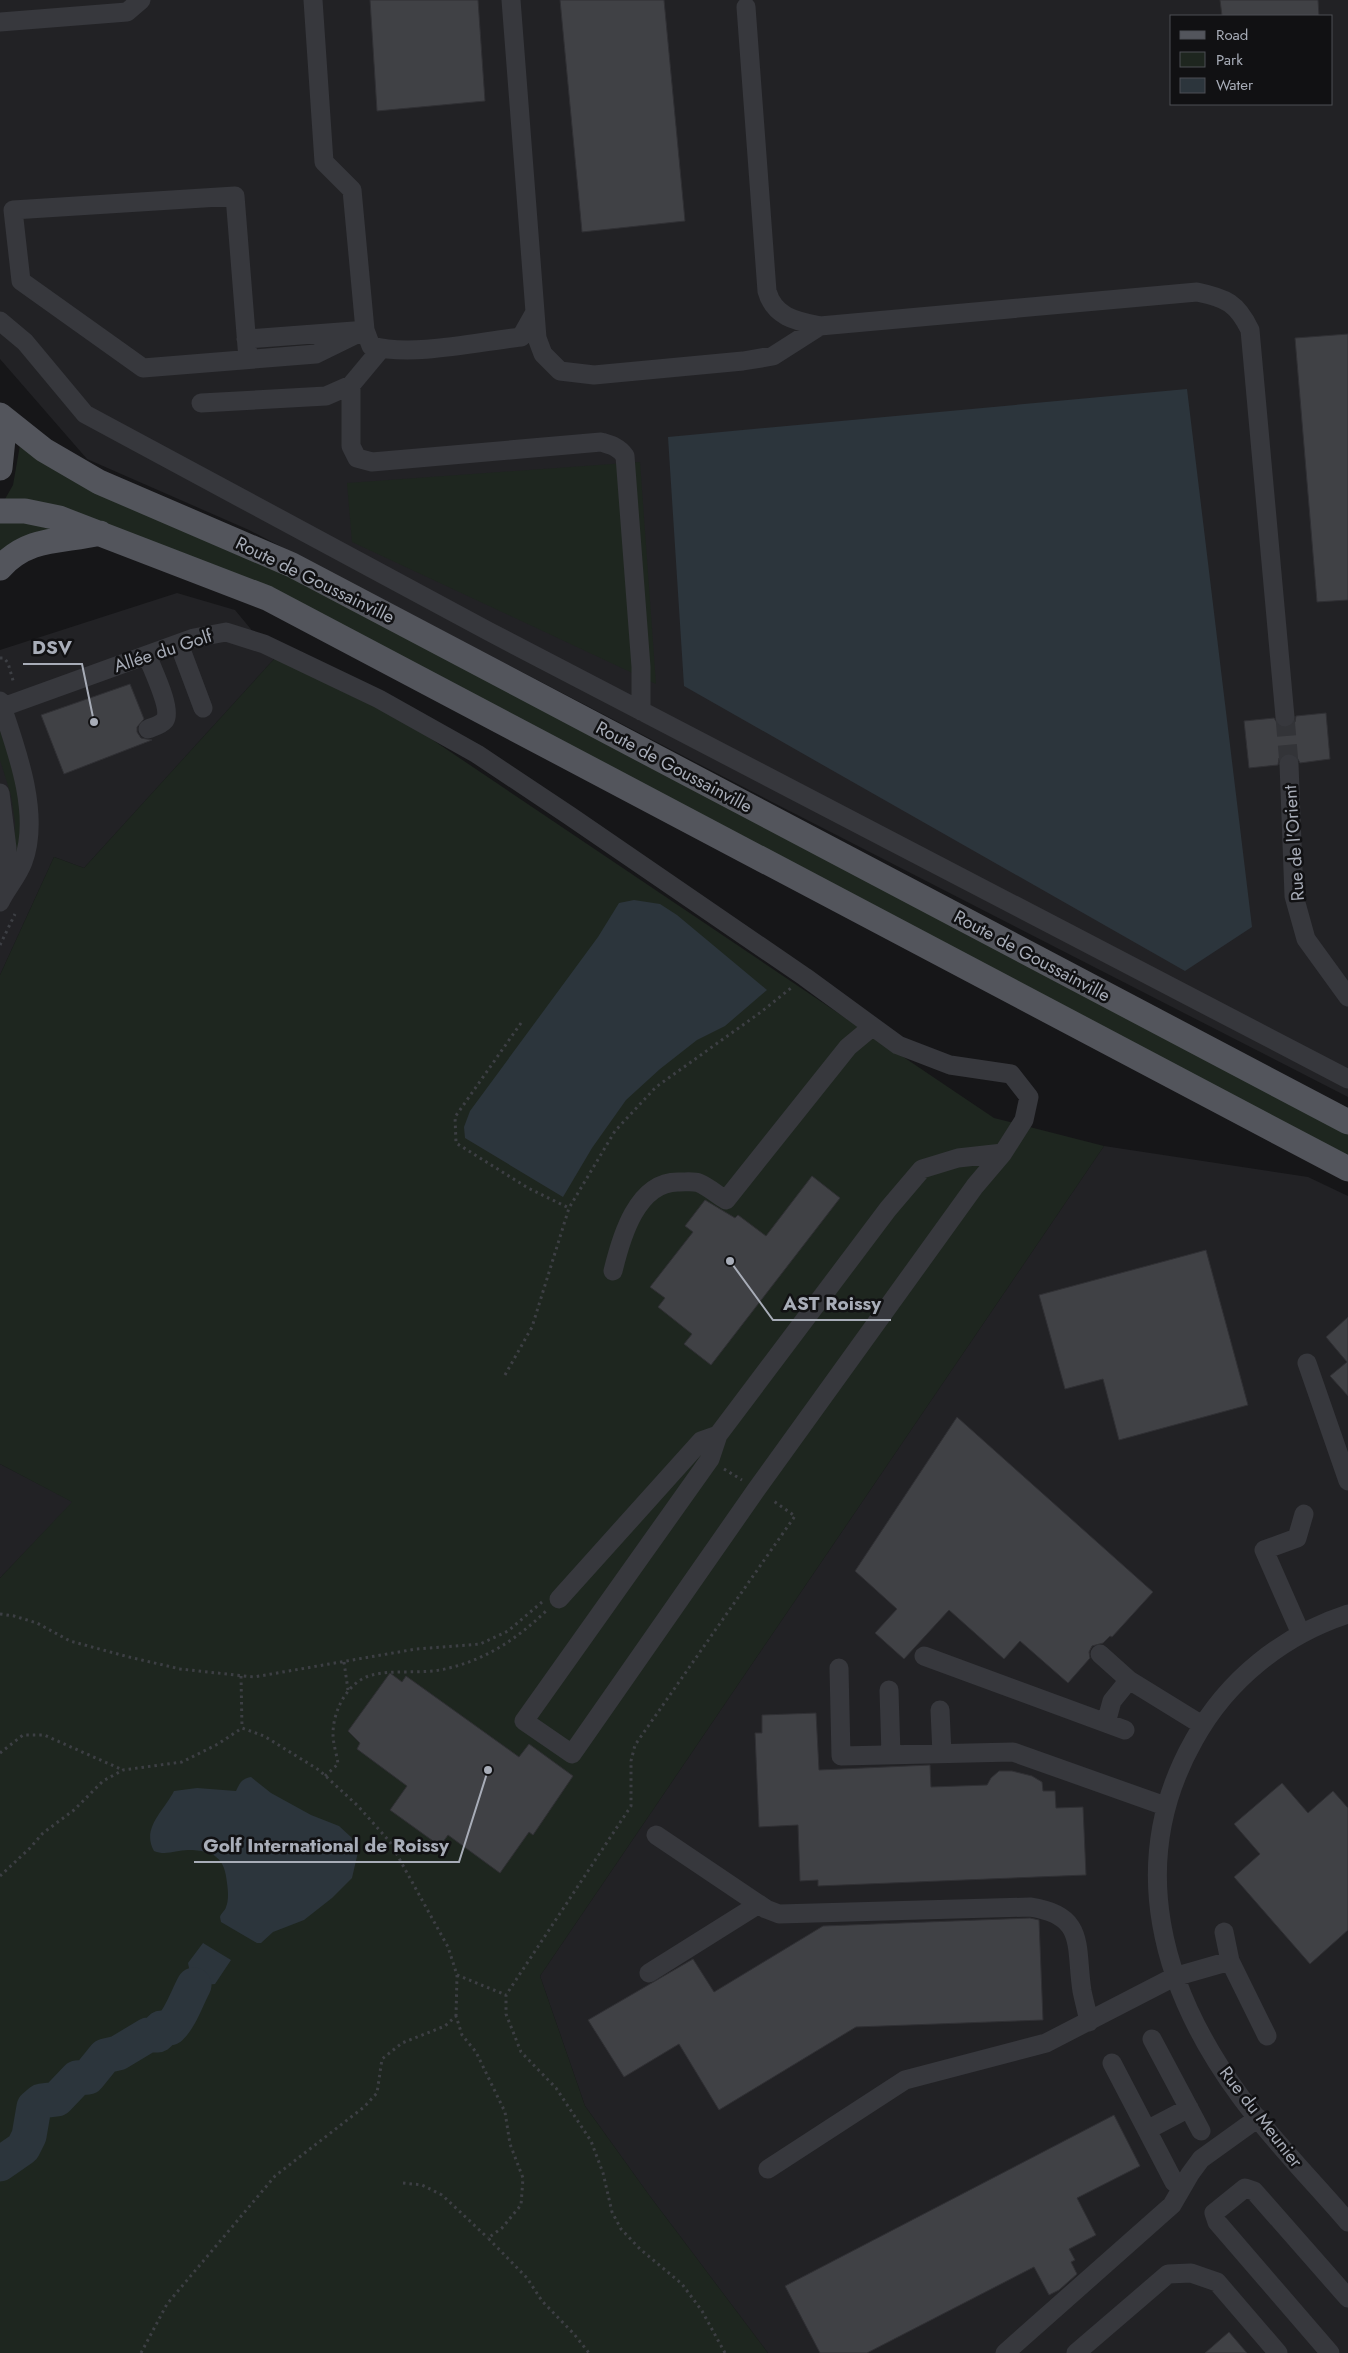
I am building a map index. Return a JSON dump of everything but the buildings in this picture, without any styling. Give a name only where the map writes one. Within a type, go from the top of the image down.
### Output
[{"type":"main road","name":"Route de Goussainville","points":[[0,415],[44,450],[99,482],[292,565],[1348,1122]]},
{"type":"main road","points":[[0,426],[3,439],[0,468]]},
{"type":"main road","name":"Route de Goussainville","points":[[0,511],[25,511],[59,518],[267,598],[1348,1169]]},
{"type":"main road","points":[[0,568],[10,557],[29,546],[49,539],[71,540],[100,533]]},
{"type":"street","points":[[0,22],[127,12],[141,0]]},
{"type":"street","points":[[313,0],[324,162],[352,190],[365,330],[371,346],[412,350],[521,337],[534,314]]},
{"type":"street","points":[[511,0],[536,338],[543,354],[560,370],[594,375],[743,362],[773,356],[820,326]]},
{"type":"street","points":[[746,7],[767,291],[770,302],[790,320],[820,326],[1197,292],[1222,297],[1242,312],[1250,330],[1285,717]]},
{"type":"street","points":[[248,359],[235,196],[13,210],[21,281],[143,368],[316,354],[365,330]]},
{"type":"street","points":[[0,321],[25,342],[85,414],[641,711],[1348,1079]]},
{"type":"street","points":[[246,340],[365,330]]},
{"type":"street","points":[[201,403],[326,396],[351,385],[381,348]]},
{"type":"street","points":[[351,385],[351,446],[357,458],[372,462],[601,442],[614,446],[622,452],[625,456],[641,667],[641,711]]},
{"type":"street","name":"Allée du Golf","points":[[1,706],[194,638],[226,632],[264,644],[379,699],[492,764],[805,977],[898,1044],[950,1065],[1011,1074],[1029,1097],[1024,1120],[1003,1153]]},
{"type":"street","points":[[179,644],[203,708]]},
{"type":"street","points":[[147,655],[168,708],[165,720],[148,729]]},
{"type":"street","points":[[1,706],[23,770],[28,815],[28,836],[23,863],[2,898]]},
{"type":"street","name":"Rue de l'Orient","points":[[1289,764],[1294,896],[1306,939],[1348,997]]},
{"type":"street","points":[[0,793],[7,848],[2,898]]},
{"type":"street","points":[[614,1271],[621,1239],[636,1207],[656,1189],[671,1182],[698,1183],[726,1200],[848,1047],[872,1027]]},
{"type":"street","points":[[1003,1153],[975,1186],[756,1490],[572,1754],[524,1721],[710,1460],[718,1436],[888,1209],[922,1169],[958,1158],[1003,1153]]},
{"type":"street","points":[[1307,1364],[1348,1481]]},
{"type":"street","points":[[551,1600],[701,1441],[718,1436]]},
{"type":"street","points":[[1301,1634],[1264,1550],[1297,1538],[1304,1514]]},
{"type":"street","name":"Rue du Meunier","points":[[1348,1614],[1301,1634],[1266,1656],[1244,1675],[1216,1704],[1183,1759],[1165,1806],[1156,1862],[1158,1906],[1174,1977],[1202,2036],[1222,2071],[1258,2118],[1348,2222]]},
{"type":"street","points":[[1100,1654],[1129,1680],[1202,1725]]},
{"type":"street","points":[[924,1656],[1125,1730]]},
{"type":"street","points":[[839,1668],[841,1756],[1013,1752],[1165,1806]]},
{"type":"street","points":[[1106,1723],[1112,1701],[1129,1680]]},
{"type":"street","points":[[889,1690],[891,1755]]},
{"type":"street","points":[[940,1710],[942,1754]]},
{"type":"street","points":[[656,1835],[759,1904],[778,1914],[1030,1907],[1048,1910],[1064,1918],[1075,1930],[1080,1947],[1082,1990],[1090,2022]]},
{"type":"street","points":[[649,1973],[759,1904]]},
{"type":"street","points":[[1224,1932],[1230,1961],[1267,2036]]},
{"type":"street","points":[[768,2169],[905,2080],[1046,2043],[1174,1977],[1230,1961]]},
{"type":"street","points":[[1152,2039],[1201,2131]]},
{"type":"street","points":[[1112,2063],[1174,2182],[1181,2188]]},
{"type":"street","points":[[1147,2130],[1189,2108]]},
{"type":"street","points":[[1004,2353],[1172,2205],[1201,2159],[1258,2118]]},
{"type":"street","points":[[1330,2353],[1217,2222],[1214,2213],[1244,2188],[1254,2191],[1348,2298]]},
{"type":"street","points":[[1076,2353],[1168,2274],[1191,2273],[1217,2282],[1278,2353]]},
{"type":"path","points":[[505,1375],[532,1327],[569,1208],[615,1131],[656,1087],[761,1012],[805,977]]},
{"type":"path","points":[[521,1023],[455,1117],[456,1143],[528,1188],[569,1208]]},
{"type":"path","points":[[725,2353],[702,2311],[682,2284],[640,2249],[621,2229],[612,2212],[603,2173],[591,2142],[556,2088],[521,2052],[506,2014],[506,1995],[631,1806],[631,1761],[635,1745],[795,1516],[756,1490]]},
{"type":"path","points":[[0,1614],[14,1616],[37,1624],[70,1641],[125,1656],[180,1668],[254,1677],[416,1649],[480,1644],[508,1631],[551,1600]]},
{"type":"path","points":[[325,1776],[338,1764],[333,1734],[338,1710],[348,1691],[359,1680],[374,1674],[448,1669],[477,1660],[526,1631],[551,1600]]},
{"type":"path","points":[[344,1662],[348,1691]]},
{"type":"path","points":[[241,1676],[242,1728]]},
{"type":"path","points":[[0,1876],[43,1833],[74,1810],[103,1781],[123,1770],[182,1762],[218,1744],[242,1728]]},
{"type":"path","points":[[242,1728],[264,1736],[325,1776],[358,1806],[390,1842],[448,1947],[457,1975],[456,2016],[462,2036],[476,2052],[505,2112],[510,2144],[523,2178],[520,2205],[502,2228],[488,2238]]},
{"type":"path","points":[[0,1753],[22,1735],[44,1735],[123,1770]]},
{"type":"path","points":[[457,1975],[506,1995]]},
{"type":"path","points":[[140,2353],[167,2304],[275,2176],[364,2108],[377,2092],[382,2060],[402,2043],[445,2026],[456,2016]]},
{"type":"path","points":[[403,2183],[422,2185],[442,2195],[527,2278],[542,2301],[574,2334],[589,2353]]},
{"type":"shaded area","points":[[0,0],[1348,0],[1348,1097],[772,802],[249,530],[87,459],[0,359]]},
{"type":"shaded area","points":[[177,593],[235,610],[275,658],[84,868],[54,857],[0,975],[0,650]]},
{"type":"shaded area","points":[[1104,1146],[1308,1177],[1348,1196],[1348,2353],[768,2353],[649,2195],[585,2106],[540,1976]]},
{"type":"shaded area","points":[[0,1464],[73,1502],[0,1578]]},
{"type":"green space","points":[[20,445],[259,561],[1348,1132],[1348,1156],[247,580],[5,499],[13,485]]},
{"type":"green space","points":[[640,462],[656,684],[352,542],[347,483]]},
{"type":"green space","points":[[30,520],[57,531],[0,558],[0,521]]},
{"type":"green space","points":[[275,658],[409,724],[994,1118],[1104,1146],[540,1976],[585,2106],[649,2195],[768,2353],[0,2353],[0,1578],[72,1502],[0,1464],[0,975],[54,857],[84,868]]},
{"type":"green space","points":[[0,730],[19,786],[22,842],[14,856],[15,822],[11,795],[0,760]]},
{"type":"water","points":[[1187,389],[1252,927],[1185,971],[684,686],[668,437]]},
{"type":"water","points":[[634,900],[660,904],[677,915],[767,990],[725,1026],[697,1040],[660,1069],[626,1100],[592,1148],[563,1197],[465,1138],[464,1127],[470,1111],[598,937],[619,903]]},
{"type":"water","points":[[251,1777],[271,1793],[311,1815],[339,1826],[351,1837],[358,1852],[352,1878],[332,1898],[304,1920],[273,1932],[261,1943],[257,1943],[221,1922],[220,1917],[227,1904],[228,1892],[224,1867],[216,1857],[197,1850],[163,1853],[154,1851],[150,1835],[155,1820],[174,1791],[197,1788],[236,1791],[241,1782]]},
{"type":"water","points":[[203,1943],[231,1960],[215,1984],[196,1986],[192,1983],[188,1963]]},
{"type":"waterway","points":[[0,2164],[23,2148],[29,2136],[34,2107],[41,2101],[57,2099],[77,2078],[88,2077],[105,2056],[118,2053],[148,2035],[158,2035],[161,2028],[170,2028],[180,2014],[194,1985]]},
{"type":"tunnel","points":[[1285,717],[1289,764]]},
{"type":"place","name":"DSV","points":[[94,722]]},
{"type":"place","name":"AST Roissy","points":[[730,1261]]},
{"type":"place","name":"Golf International de Roissy","points":[[488,1770]]}]
